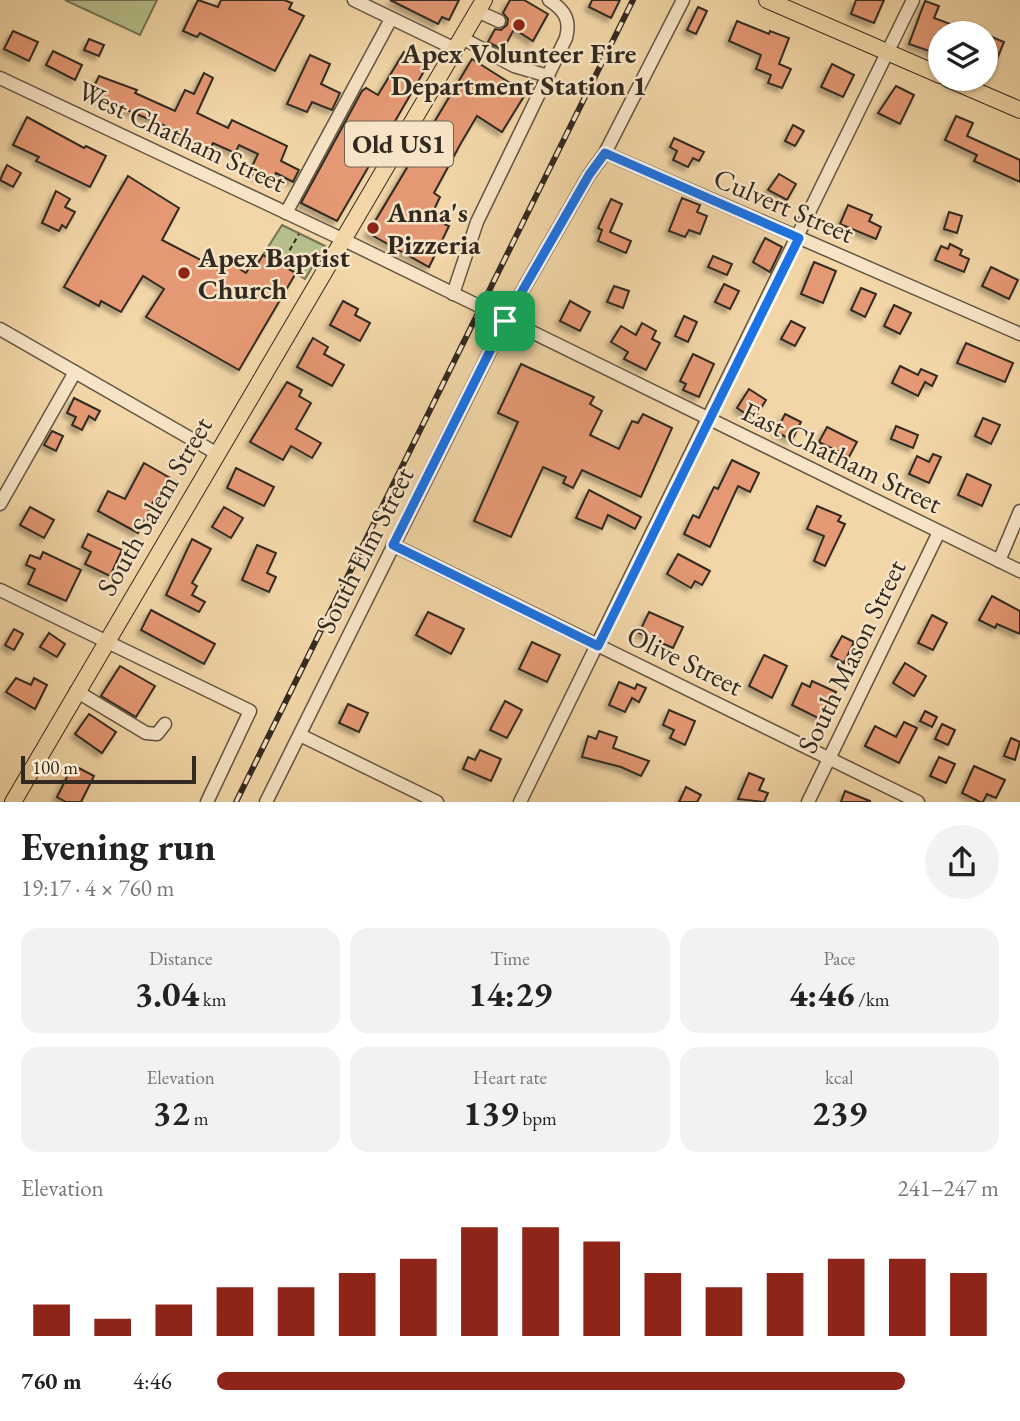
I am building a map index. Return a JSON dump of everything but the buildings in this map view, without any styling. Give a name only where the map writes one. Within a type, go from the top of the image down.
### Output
[{"type":"main road","points":[[767,0],[928,70]]},
{"type":"main road","name":"Old US1","points":[[342,239],[481,5]]},
{"type":"main road","points":[[976,91],[1020,110]]},
{"type":"main road","name":"South Salem Street","points":[[13,802],[105,640],[342,239]]},
{"type":"street","points":[[354,0],[391,19],[514,66],[548,76]]},
{"type":"street","points":[[453,294],[477,222],[548,76],[568,28],[565,13],[549,0]]},
{"type":"street","name":"South Elm Street","points":[[266,802],[505,321],[589,175],[605,153],[683,0]]},
{"type":"street","points":[[520,802],[799,238],[913,0]]},
{"type":"street","points":[[481,5],[499,21]]},
{"type":"street","points":[[286,213],[391,19]]},
{"type":"street","name":"West Chatham Street","points":[[0,78],[342,239]]},
{"type":"street","name":"Culvert Street","points":[[605,153],[1020,334]]},
{"type":"street","name":"East Chatham Street","points":[[342,239],[1020,571]]},
{"type":"street","points":[[0,329],[216,453]]},
{"type":"street","points":[[0,504],[75,372]]},
{"type":"street","points":[[999,561],[1020,511]]},
{"type":"street","name":"South Mason Street","points":[[808,802],[939,532]]},
{"type":"street","name":"Olive Street","points":[[393,545],[918,802]]},
{"type":"street","points":[[0,590],[250,711],[207,802]]},
{"type":"street","points":[[76,691],[146,733],[157,734],[164,724]]},
{"type":"street","points":[[300,735],[437,802]]},
{"type":"path","points":[[281,265],[300,233]]},
{"type":"green space","points":[[65,0],[157,0],[140,35]]},
{"type":"green space","points":[[282,225],[325,246],[305,279],[263,255]]},
{"type":"railway","points":[[236,802],[633,0]]},
{"type":"place","name":"Apex Volunteer Fire Department Station 1","points":[[519,25]]},
{"type":"place","name":"Anna's Pizzeria","points":[[373,228]]},
{"type":"place","name":"Apex Baptist Church","points":[[184,273]]},
{"type":"route","points":[[605,153],[799,238],[598,646],[393,545],[505,321],[589,175],[605,153]]}]
